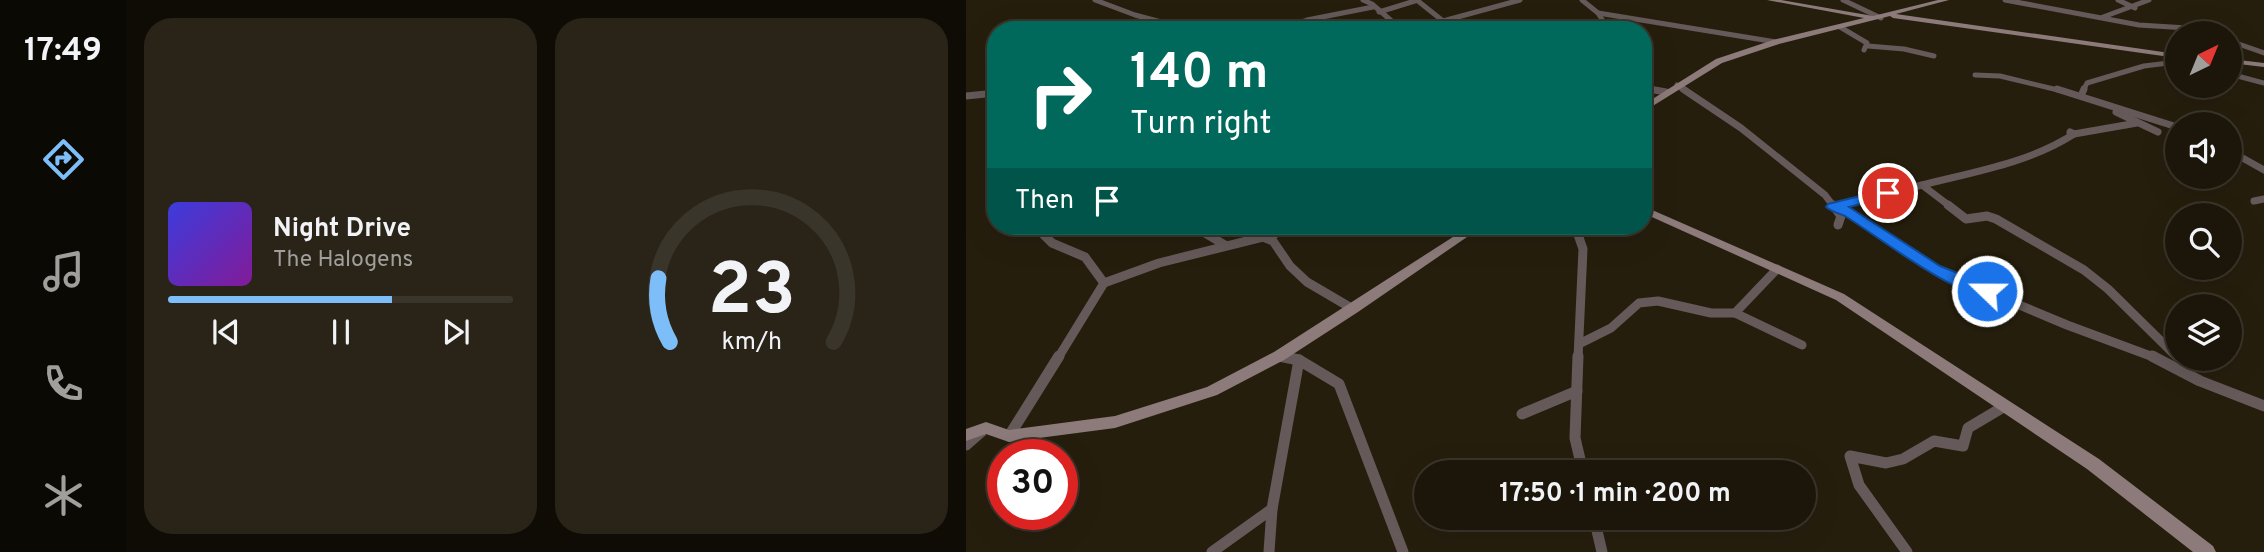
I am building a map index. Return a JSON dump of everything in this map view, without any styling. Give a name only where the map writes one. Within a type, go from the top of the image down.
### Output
[{"type":"street","points":[[1095,0],[1157,21]]},
{"type":"street","points":[[1363,0],[1372,4],[1390,21]]},
{"type":"street","points":[[1379,12],[1418,0],[1443,21],[1520,0]]},
{"type":"street","points":[[1582,0],[1598,13],[1603,21]]},
{"type":"street","points":[[1770,0],[2165,57]]},
{"type":"street","points":[[1843,0],[1882,17]]},
{"type":"street","points":[[1652,102],[1719,61],[1776,42],[1940,0]]},
{"type":"street","points":[[2005,0],[2138,25],[2165,27]]},
{"type":"street","points":[[2118,0],[2135,8]]},
{"type":"street","points":[[2102,18],[2135,8],[2149,0]]},
{"type":"street","points":[[1304,21],[1373,7]]},
{"type":"street","points":[[1598,13],[1647,21]]},
{"type":"street","points":[[1652,22],[1776,42]]},
{"type":"street","points":[[1840,27],[1862,39],[1866,48],[1905,49],[1934,56]]},
{"type":"street","points":[[2242,45],[2264,53]]},
{"type":"street","points":[[2081,96],[2087,83],[2165,62]]},
{"type":"street","points":[[2242,62],[2264,65]]},
{"type":"street","points":[[1975,75],[2012,78],[2081,96],[2165,123]]},
{"type":"street","points":[[2242,77],[2264,83]]},
{"type":"street","points":[[1677,85],[1741,128],[1825,195],[1841,216],[1838,225]]},
{"type":"street","points":[[1652,90],[1666,92]]},
{"type":"street","points":[[966,96],[987,94]]},
{"type":"street","points":[[2096,101],[2158,132]]},
{"type":"street","points":[[1833,207],[2018,160],[2057,145],[2071,132],[2137,123]]},
{"type":"street","points":[[2242,158],[2264,170]]},
{"type":"street","points":[[1922,186],[1966,219],[1987,216],[1996,219],[2084,270],[2108,289],[2165,345]]},
{"type":"street","points":[[2254,201],[2264,199]]},
{"type":"street","points":[[1833,207],[1848,212],[1934,269],[2067,325],[2154,357],[2200,381],[2264,406]]},
{"type":"street","points":[[1652,213],[1840,297],[2093,464],[2207,552]]},
{"type":"street","points":[[1044,235],[1052,243],[1085,257],[1104,283]]},
{"type":"street","points":[[1208,235],[1225,245]]},
{"type":"street","points":[[1009,436],[1104,283],[1159,263],[1271,235]]},
{"type":"street","points":[[966,435],[986,428],[1009,436],[1115,422],[1212,391],[1279,356],[1464,235]]},
{"type":"street","points":[[1578,235],[1583,249],[1575,438],[1580,460]]},
{"type":"street","points":[[1263,237],[1273,241],[1290,267],[1307,282],[1353,309]]},
{"type":"street","points":[[1735,313],[1777,269]]},
{"type":"street","points":[[1580,344],[1611,328],[1639,303],[1658,301],[1711,313],[1735,313],[1802,345]]},
{"type":"street","points":[[1279,356],[1299,360],[1339,384],[1403,552]]},
{"type":"street","points":[[1269,552],[1272,509],[1299,360]]},
{"type":"street","points":[[2190,371],[2200,381]]},
{"type":"street","points":[[1522,414],[1577,391]]},
{"type":"street","points":[[1907,552],[1859,485],[1850,456],[1878,464],[1902,461],[1934,441],[1964,446],[1968,428],[2005,406]]},
{"type":"street","points":[[966,445],[986,428]]},
{"type":"street","points":[[1212,552],[1272,509]]},
{"type":"street","points":[[1597,530],[1602,552]]},
{"type":"route","points":[[1888,193],[1833,207],[1848,212],[1889,242],[1934,269],[1987,291]]}]
